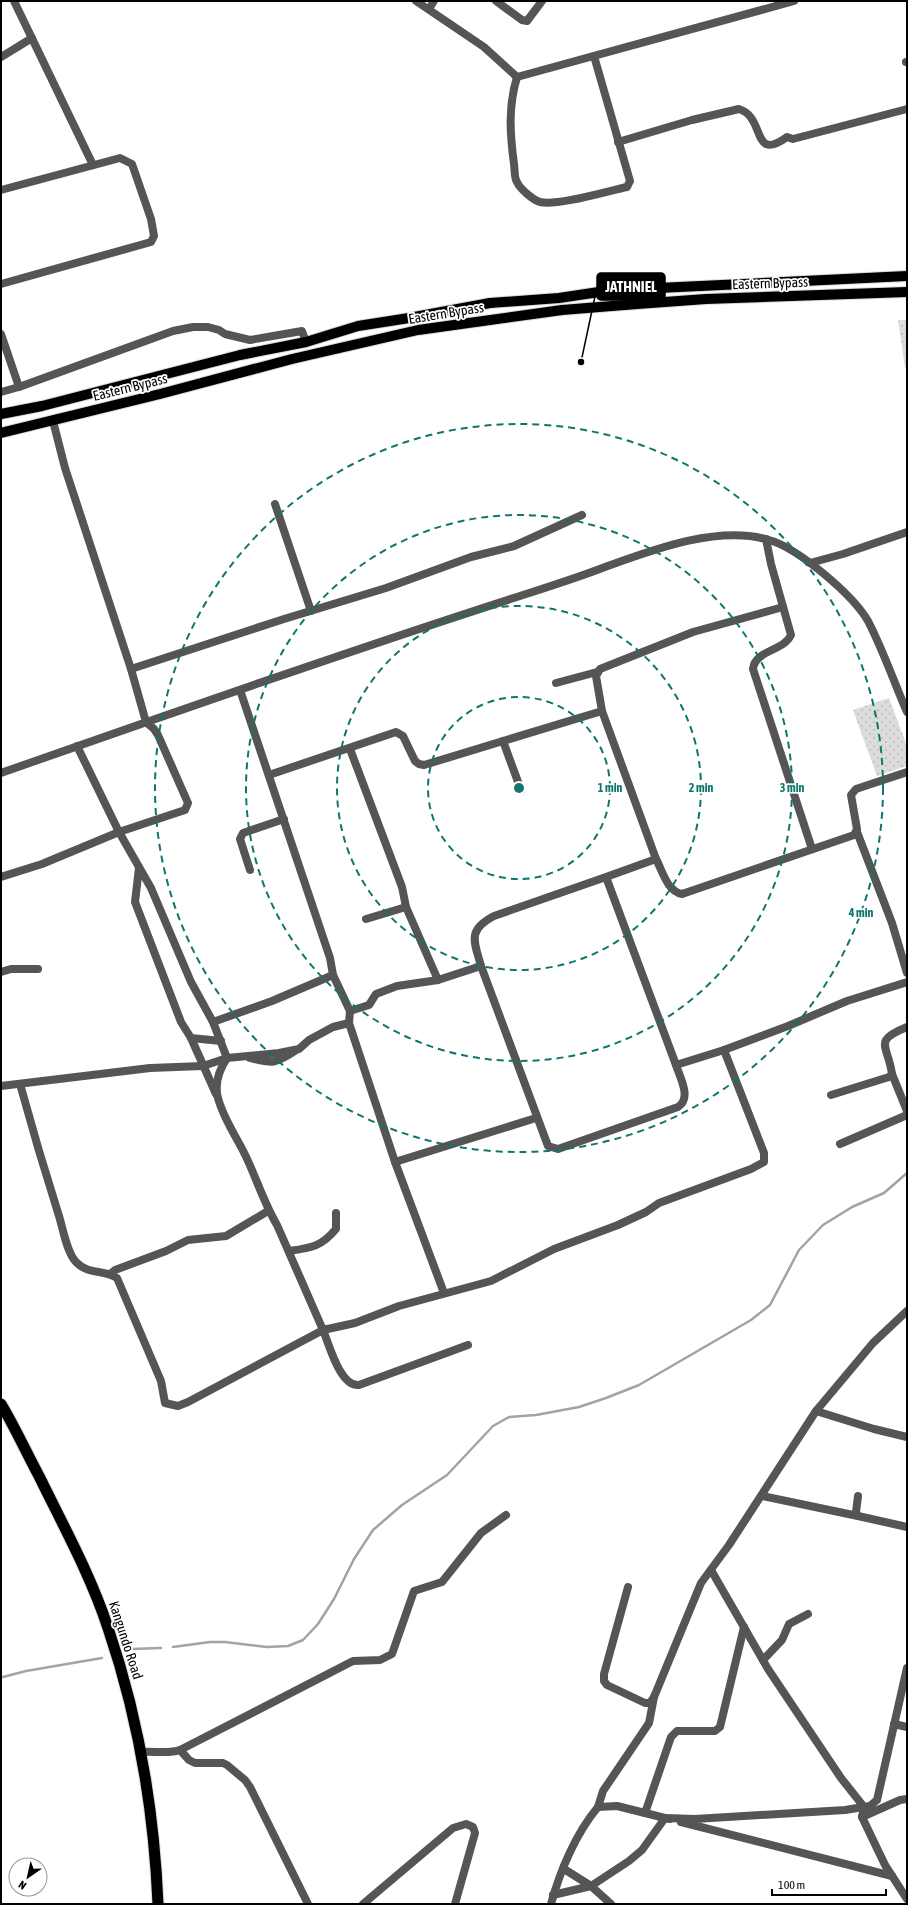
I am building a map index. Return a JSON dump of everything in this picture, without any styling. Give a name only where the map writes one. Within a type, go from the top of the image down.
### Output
[{"type":"highway","name":"Kangundo Road","points":[[1,1404],[53,1504],[97,1599],[118,1659],[141,1752],[149,1800],[158,1904]]},
{"type":"main road","name":"Eastern Bypass","points":[[1,414],[42,406],[240,355],[306,342],[358,326],[490,303],[558,298],[599,292],[658,288],[907,276]]},
{"type":"main road","name":"Eastern Bypass","points":[[1,432],[53,421],[334,349],[418,330],[562,310],[698,299],[907,292]]},
{"type":"main road","points":[[74,397],[79,414]]},
{"type":"street","points":[[14,1],[93,165]]},
{"type":"street","points":[[416,1],[484,47],[517,77]]},
{"type":"street","points":[[429,9],[434,1]]},
{"type":"street","points":[[496,1],[522,20],[527,21],[542,1]]},
{"type":"street","points":[[517,77],[794,1]]},
{"type":"street","points":[[1,57],[32,38]]},
{"type":"street","points":[[517,77],[510,104],[512,146],[516,182],[526,193],[540,202],[570,200],[627,186],[630,181],[594,56]]},
{"type":"street","points":[[618,142],[692,120],[739,109],[746,111],[752,117],[762,141],[768,145],[775,146],[787,137],[793,139],[907,109]]},
{"type":"street","points":[[1,190],[120,158],[132,164],[151,219],[154,239],[151,242],[1,284]]},
{"type":"street","points":[[1,392],[19,387],[173,331],[193,326],[214,328],[225,334],[250,340],[302,331],[306,342]]},
{"type":"street","points":[[1,334],[19,387]]},
{"type":"street","points":[[1,877],[42,864],[119,832],[185,810],[188,807],[188,803],[158,735],[146,722],[131,669],[65,468],[53,421]]},
{"type":"street","points":[[275,504],[311,610]]},
{"type":"street","points":[[131,669],[311,610],[386,588],[471,557],[514,546],[582,515]]},
{"type":"street","points":[[810,563],[843,554],[907,532]]},
{"type":"street","points":[[1,773],[364,646],[558,584],[675,544],[712,537],[741,536],[766,539],[785,545],[810,563],[850,599],[867,620],[907,712]]},
{"type":"street","points":[[766,539],[771,564],[791,635],[789,640],[757,659],[753,669],[812,849]]},
{"type":"street","points":[[556,682],[597,672],[693,632],[783,607]]},
{"type":"street","points":[[597,672],[596,676],[602,711],[656,859],[671,889],[676,893],[682,894],[854,835],[857,832]]},
{"type":"street","points":[[240,690],[330,958],[333,975],[350,1011],[350,1023],[395,1162],[444,1293]]},
{"type":"street","points":[[269,774],[350,749],[396,732],[400,733],[415,761],[418,764],[424,765],[602,711]]},
{"type":"street","points":[[503,741],[521,790]]},
{"type":"street","points":[[76,746],[119,832],[151,888],[191,982],[213,1022],[227,1058]]},
{"type":"street","points":[[350,749],[402,886],[406,907],[438,980]]},
{"type":"street","points":[[907,772],[856,789],[851,796],[857,832],[892,923],[907,974]]},
{"type":"street","points":[[250,870],[240,839],[243,833],[284,819]]},
{"type":"street","points":[[606,877],[676,1065],[686,1097],[683,1104],[678,1108],[558,1150],[548,1146],[536,1118],[481,966],[474,941],[475,931],[484,922],[494,916],[656,859]]},
{"type":"street","points":[[139,868],[135,902],[181,1022],[191,1038],[218,1097],[230,1128],[248,1160],[268,1211],[277,1225],[289,1251],[345,1380],[352,1385],[358,1385],[468,1345]]},
{"type":"street","points":[[366,919],[406,907]]},
{"type":"street","points":[[350,1011],[369,1005],[376,994],[397,986],[438,980],[481,966]]},
{"type":"street","points":[[1,972],[11,969],[38,970]]},
{"type":"street","points":[[213,1022],[272,1001],[333,975]]},
{"type":"street","points":[[676,1065],[724,1050],[788,1026],[847,1001],[907,982]]},
{"type":"street","points":[[1,1086],[150,1068],[203,1066],[227,1058],[299,1049],[309,1040],[333,1027],[350,1023]]},
{"type":"street","points":[[907,1027],[890,1034],[886,1038],[885,1043],[892,1074],[907,1111]]},
{"type":"street","points":[[191,1038],[221,1041]]},
{"type":"street","points":[[20,1084],[36,1142],[74,1260],[88,1271],[110,1274],[118,1278],[160,1382],[165,1403],[178,1406],[323,1330],[355,1323],[399,1306],[491,1281],[554,1249],[625,1222],[646,1212],[659,1203],[751,1170],[764,1162],[764,1153],[724,1050]]},
{"type":"street","points":[[218,1097],[218,1073],[227,1058]]},
{"type":"street","points":[[831,1095],[889,1077],[892,1074]]},
{"type":"street","points":[[840,1144],[907,1115]]},
{"type":"street","points":[[395,1162],[536,1118]]},
{"type":"street","points":[[110,1274],[115,1270],[166,1251],[188,1240],[226,1236],[268,1211]]},
{"type":"street","points":[[289,1251],[316,1247],[326,1240],[336,1229],[336,1213]]},
{"type":"street","points":[[551,1904],[553,1895],[564,1869],[588,1819],[598,1807],[603,1791],[649,1723],[654,1698],[701,1583],[762,1496],[816,1411],[873,1343],[907,1311]]},
{"type":"street","points":[[816,1411],[874,1429],[907,1437]]},
{"type":"street","points":[[762,1496],[907,1527]]},
{"type":"street","points":[[858,1496],[856,1512],[858,1516]]},
{"type":"street","points":[[141,1752],[163,1750],[173,1753],[353,1661],[380,1660],[392,1654],[414,1592],[442,1582],[481,1533],[506,1516]]},
{"type":"street","points":[[711,1570],[763,1660],[841,1778],[864,1807],[862,1817],[892,1876],[907,1899]]},
{"type":"street","points":[[628,1587],[604,1674],[604,1682],[607,1685],[645,1703],[650,1703],[654,1698]]},
{"type":"street","points":[[763,1660],[782,1640],[789,1624],[808,1614]]},
{"type":"street","points":[[645,1813],[671,1737],[677,1731],[715,1731],[720,1727],[744,1627]]},
{"type":"street","points":[[665,1818],[695,1819],[845,1810],[873,1805],[877,1800],[907,1668]]},
{"type":"street","points":[[894,1724],[907,1727]]},
{"type":"street","points":[[180,1750],[189,1760],[195,1763],[223,1763],[228,1765],[245,1780],[250,1787],[308,1904]]},
{"type":"street","points":[[862,1817],[907,1798]]},
{"type":"street","points":[[598,1807],[616,1806],[892,1876]]},
{"type":"street","points":[[553,1895],[591,1886],[642,1850],[665,1818]]},
{"type":"street","points":[[363,1904],[453,1828],[466,1824],[473,1827],[475,1833],[455,1904]]},
{"type":"street","points":[[564,1869],[591,1886],[611,1904]]},
{"type":"shaded area","points":[[898,320],[907,320],[907,368],[905,368]]},
{"type":"shaded area","points":[[889,698],[907,746],[907,766],[877,776],[853,710]]},
{"type":"waterway","points":[[173,1647],[210,1642],[225,1642],[267,1647],[288,1646],[303,1640],[318,1624],[334,1599],[354,1559],[373,1530],[402,1505],[447,1475],[493,1426],[509,1417],[536,1415],[579,1407],[639,1385],[751,1320],[770,1305],[799,1250],[823,1225],[852,1207],[884,1193],[907,1173]]},
{"type":"waterway","points":[[132,1649],[161,1648]]},
{"type":"waterway","points":[[3,1677],[26,1671],[102,1658]]},
{"type":"place","name":"JATHNIEL","points":[[581,362]]}]
